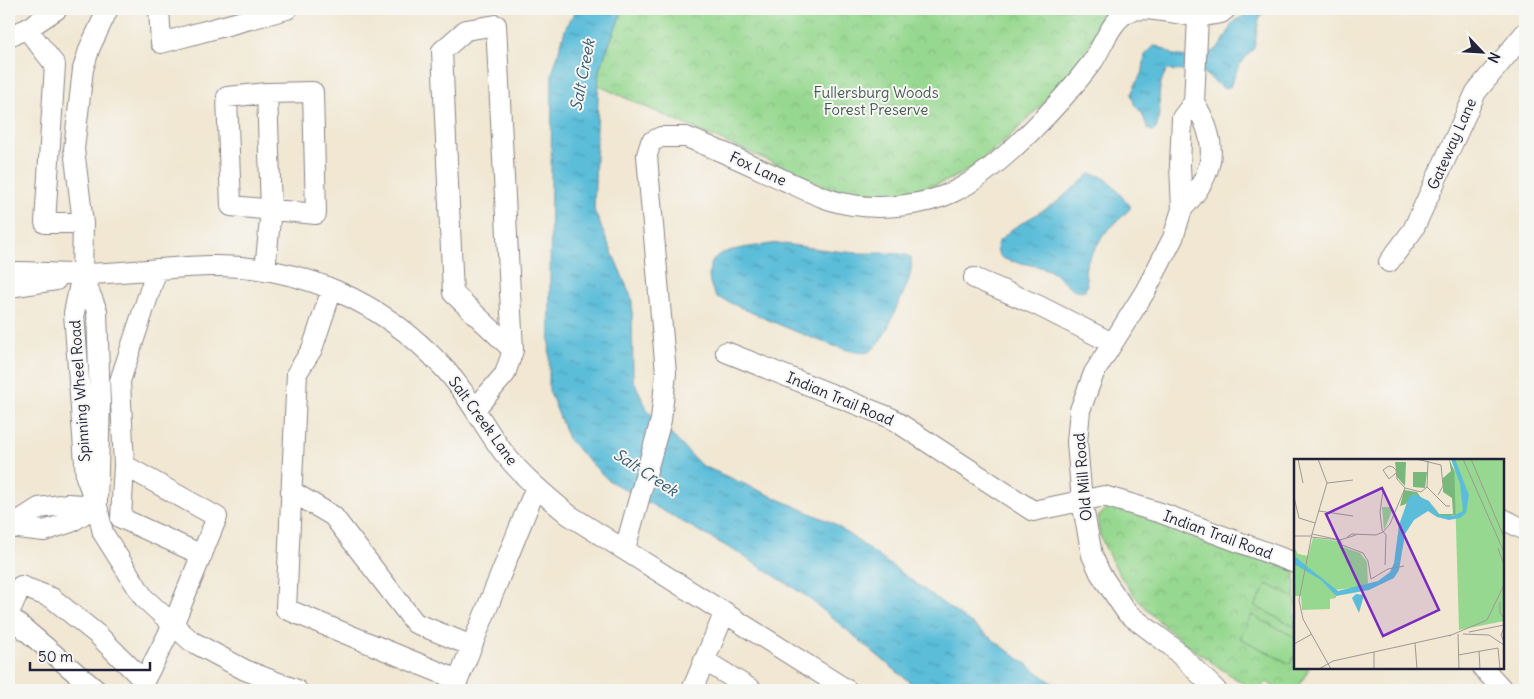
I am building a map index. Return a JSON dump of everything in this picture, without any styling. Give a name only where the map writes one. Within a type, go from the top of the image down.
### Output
[{"type":"street","points":[[57,9],[18,33],[55,65],[83,69]]},
{"type":"street","name":"Spinning Wheel Road","points":[[108,9],[90,47],[83,69],[74,148],[83,223],[82,274],[97,310],[100,403],[100,472],[97,506],[103,533],[144,598],[173,625],[199,645],[245,670],[297,690]]},
{"type":"street","points":[[159,9],[161,43],[288,9]]},
{"type":"street","name":"Fox Lane","points":[[625,549],[661,420],[666,373],[647,155],[651,142],[667,136],[686,137],[833,202],[870,207],[890,207],[919,202],[952,193],[976,179],[999,161],[1081,77],[1120,18],[1130,11],[1142,9],[1201,13]]},
{"type":"street","points":[[1201,13],[1221,13],[1226,9]]},
{"type":"street","name":"Old Mill Road","points":[[1182,209],[1198,192],[1208,172],[1211,140],[1206,122],[1194,102],[1201,13]]},
{"type":"street","points":[[475,409],[505,374],[513,350],[496,25],[466,30],[442,51],[453,293],[513,350]]},
{"type":"street","name":"Gateway Lane","points":[[1389,262],[1413,230],[1476,92],[1525,33]]},
{"type":"street","points":[[55,65],[45,223],[83,223]]},
{"type":"street","points":[[313,92],[316,214],[231,206],[227,97],[267,93],[313,92]]},
{"type":"street","points":[[265,270],[271,210],[267,93]]},
{"type":"street","name":"Old Mill Road","points":[[1194,102],[1182,118],[1180,165],[1182,209],[1173,238],[1146,290],[1094,373],[1080,410],[1077,442],[1082,502],[1092,555],[1112,594],[1128,613],[1171,646],[1216,690]]},
{"type":"street","name":"Salt Creek Lane","points":[[9,272],[82,274],[210,266],[265,270],[308,280],[354,298],[389,319],[416,340],[448,372],[504,452],[536,487],[569,515],[847,690]]},
{"type":"street","points":[[157,270],[120,381],[124,465],[121,518],[202,555]]},
{"type":"street","name":"Salt Creek Lane","points":[[9,287],[33,285],[82,274]]},
{"type":"street","points":[[974,278],[1037,305],[1112,343]]},
{"type":"street","points":[[332,289],[312,349],[297,373],[286,608],[455,685],[536,487]]},
{"type":"street","name":"Indian Trail Road","points":[[726,352],[890,418],[1033,511],[1104,496],[1161,513],[1294,563]]},
{"type":"street","points":[[96,690],[9,615],[22,586],[52,598],[98,635],[142,686],[173,625],[217,517],[124,465]]},
{"type":"street","points":[[291,492],[333,516],[415,623],[472,646]]},
{"type":"street","points":[[9,527],[39,508],[68,504],[97,506]]},
{"type":"street","points":[[1504,520],[1525,530]]},
{"type":"street","points":[[692,690],[725,612]]},
{"type":"street","points":[[704,660],[752,690]]},
{"type":"street","points":[[1485,669],[1503,690]]},
{"type":"green space","name":"Fullersburg Woods Forest Preserve","points":[[623,9],[1114,9],[1104,21],[1079,62],[1057,89],[1001,145],[974,166],[960,175],[929,187],[896,193],[863,194],[838,190],[818,183],[597,85],[599,70]]},
{"type":"green space","points":[[1111,505],[1294,570],[1294,669],[1308,669],[1297,690],[1278,690],[1267,682],[1259,689],[1252,690],[1168,630],[1133,594],[1119,573],[1101,537],[1098,525],[1099,516]]},
{"type":"green space","points":[[1267,584],[1294,598],[1294,626],[1255,606]]},
{"type":"green space","points":[[1251,615],[1294,636],[1294,656],[1290,664],[1240,638]]},
{"type":"water","name":"Salt Creek","points":[[577,9],[623,9],[599,70],[594,210],[632,299],[633,379],[648,411],[701,465],[833,523],[1062,690],[919,690],[806,596],[740,554],[608,480],[569,441],[549,390],[552,74],[566,27]]},
{"type":"water","points":[[1255,9],[1265,9],[1259,19],[1254,48],[1239,65],[1230,87],[1223,88],[1202,72],[1167,70],[1161,84],[1156,129],[1152,131],[1148,129],[1142,113],[1135,106],[1131,94],[1143,70],[1145,55],[1154,46],[1161,47],[1179,56],[1193,57],[1211,53],[1221,44],[1232,24]]},
{"type":"water","points":[[1090,174],[1103,177],[1108,181],[1130,205],[1130,209],[1104,234],[1088,260],[1085,270],[1087,285],[1085,290],[1080,291],[1072,288],[1049,270],[1002,258],[998,253],[997,244],[1001,239],[1012,229],[1057,202]]},
{"type":"water","points":[[778,243],[857,253],[893,253],[911,257],[911,271],[907,285],[884,334],[873,349],[868,352],[857,352],[840,348],[794,331],[717,297],[709,280],[709,273],[710,267],[717,256],[736,249]]}]
